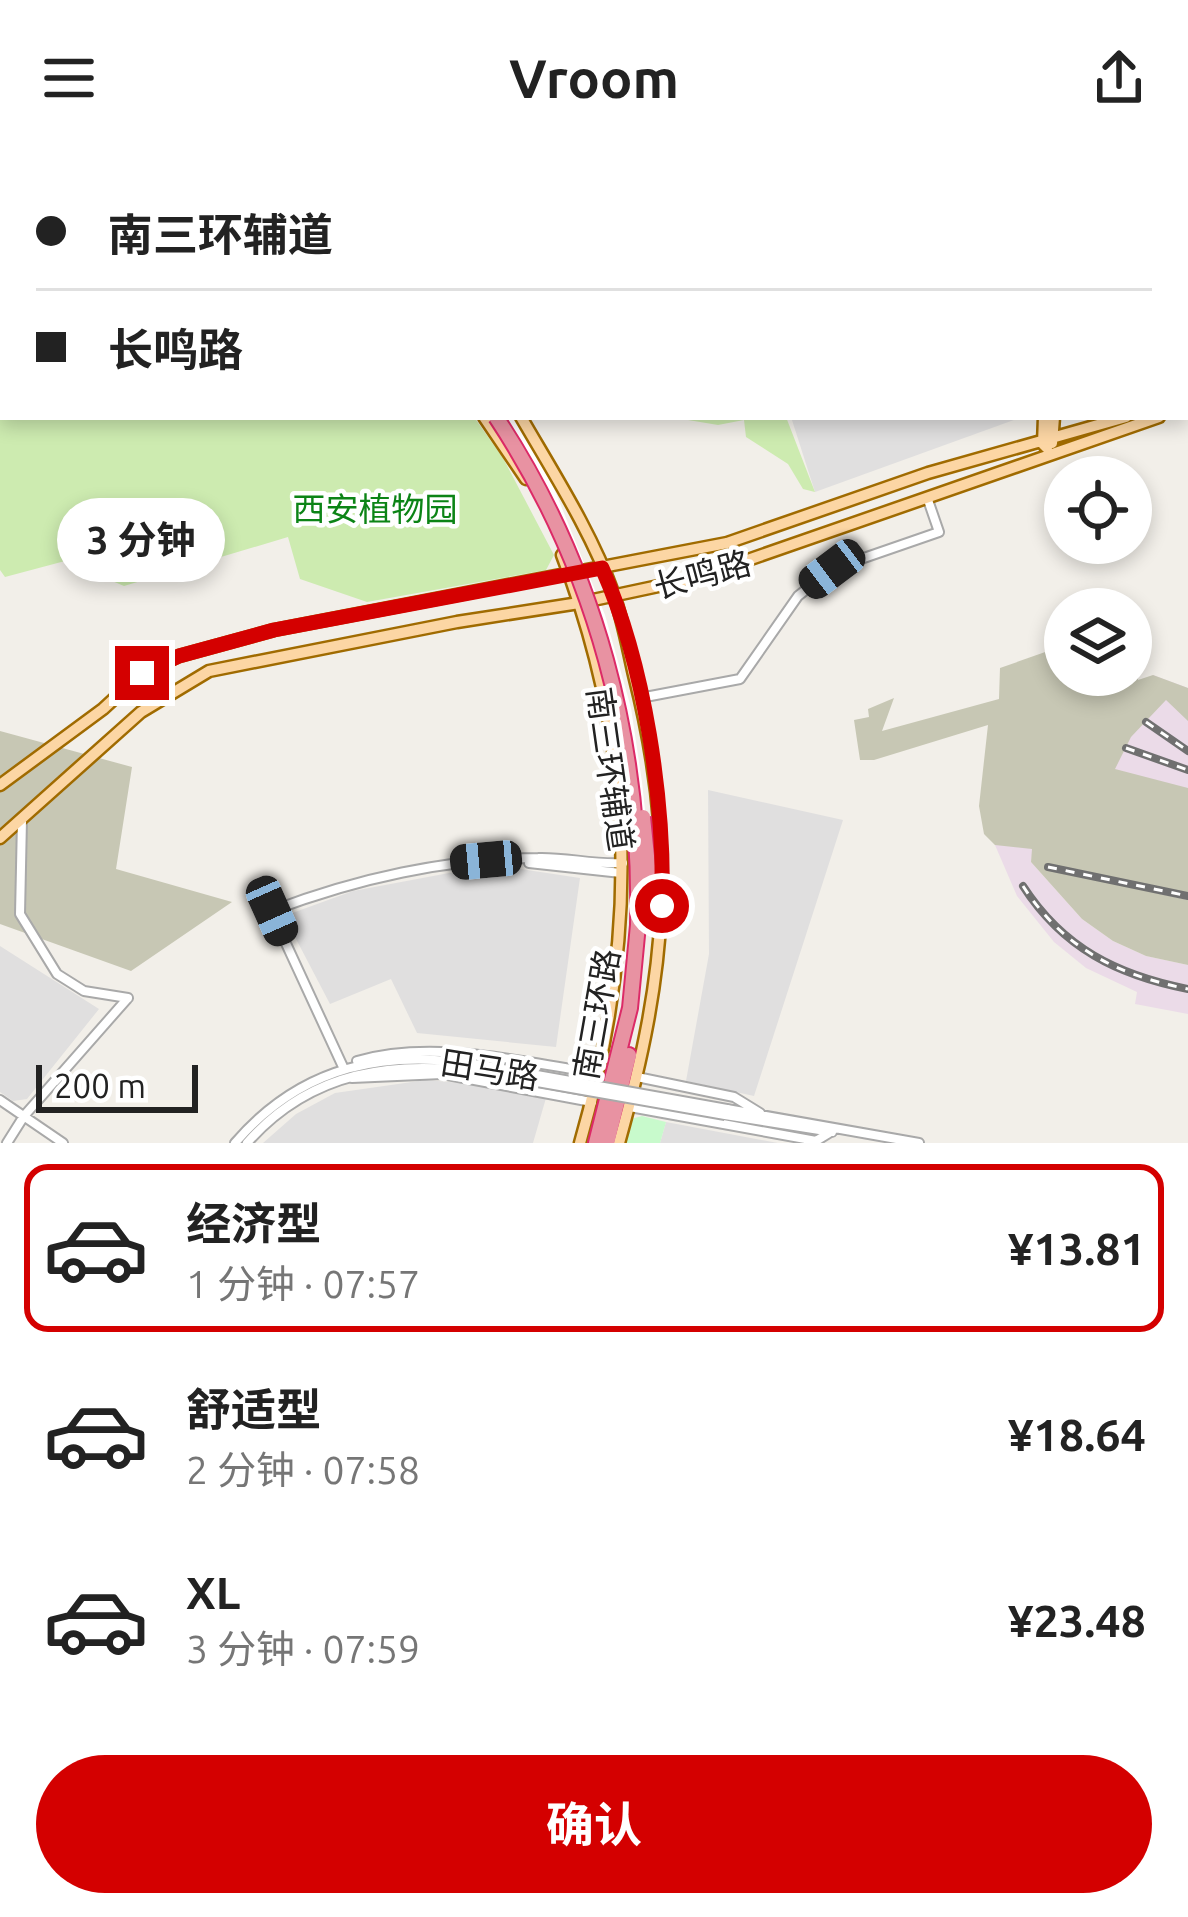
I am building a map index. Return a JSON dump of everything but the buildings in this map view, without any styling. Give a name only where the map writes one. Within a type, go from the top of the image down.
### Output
[{"type":"highway","name":"南三环路","points":[[498,420],[563,539],[606,656],[629,763],[643,925],[630,1008],[596,1143]]},
{"type":"highway","name":"南三环路","points":[[510,420],[543,479],[601,614],[632,733],[648,866],[637,1021],[607,1143]]},
{"type":"main road","name":"南三环辅道","points":[[486,420],[542,508],[570,576],[613,736],[624,868],[619,962],[599,1073],[580,1143]]},
{"type":"main road","name":"南三环辅道","points":[[522,420],[615,596],[659,798],[663,871],[655,995],[620,1143]]},
{"type":"main road","points":[[1044,420],[1048,446]]},
{"type":"main road","points":[[1048,446],[1053,420]]},
{"type":"main road","name":"长鸣路","points":[[0,838],[141,712],[208,670],[615,596],[739,565],[928,500],[1118,420]]},
{"type":"main road","name":"长鸣路","points":[[0,785],[103,709],[142,673],[179,656],[274,630],[727,544],[928,473],[1148,420]]},
{"type":"street","points":[[640,698],[740,679],[798,596],[832,569],[939,532],[928,500]]},
{"type":"street","points":[[7,1143],[24,1116],[128,998],[84,991],[57,974],[20,914],[22,819]]},
{"type":"street","points":[[342,1071],[272,911],[321,891],[454,863],[509,860],[624,868]]},
{"type":"street","points":[[342,1071],[377,1055],[447,1052],[599,1073]]},
{"type":"street","name":"田马路","points":[[235,1143],[256,1118],[292,1091],[342,1071],[432,1059],[919,1143]]},
{"type":"street","points":[[342,1071],[442,1074],[592,1102]]},
{"type":"street","name":"田马路","points":[[247,1143],[299,1096],[342,1071]]},
{"type":"street","points":[[637,1077],[734,1097],[761,1114]]},
{"type":"street","points":[[0,1100],[63,1143]]},
{"type":"street","points":[[630,1107],[816,1141],[834,1131]]},
{"type":"street","name":"田马路","points":[[726,1112],[761,1114],[834,1131]]},
{"type":"shaded area","points":[[792,420],[1014,420],[815,492]]},
{"type":"shaded area","points":[[1044,652],[1044,696],[1152,696],[1153,675],[1188,688],[1188,721],[1166,700],[1131,737],[1115,769],[1188,788],[1188,894],[1050,865],[1048,869],[1188,900],[1188,965],[1146,956],[1113,941],[1082,919],[1031,862],[1032,849],[995,845],[984,834],[979,806],[988,725],[874,760],[860,760],[854,720],[869,717],[868,709],[894,698],[882,731],[999,699],[1000,668]]},
{"type":"shaded area","points":[[1152,677],[1188,688],[1188,902],[1043,871],[1141,696],[1152,696]]},
{"type":"shaded area","points":[[0,731],[132,767],[116,869],[232,902],[131,971],[0,924]]},
{"type":"shaded area","points":[[708,790],[843,820],[754,1096],[686,1081],[709,954]]},
{"type":"shaded area","points":[[995,845],[1033,849],[1031,862],[1082,919],[1113,941],[1146,956],[1188,965],[1188,1014],[1135,1004],[1137,992],[1086,968],[1054,942],[1017,896]]},
{"type":"shaded area","points":[[514,868],[580,878],[556,1047],[417,1033],[391,979],[330,1004],[284,916],[353,891],[449,873]]},
{"type":"shaded area","points":[[0,946],[99,1009],[27,1099],[13,1101],[0,1092]]},
{"type":"shaded area","points":[[426,1080],[486,1085],[546,1098],[533,1143],[263,1143],[296,1114],[335,1093]]},
{"type":"shaded area","points":[[666,1122],[778,1143],[660,1143]]},
{"type":"green space","name":"西安植物园","points":[[0,420],[476,420],[503,458],[554,555],[546,570],[367,602],[300,579],[288,537],[124,586],[65,561],[5,577],[0,570]]},
{"type":"green space","points":[[688,420],[744,420],[718,425]]},
{"type":"green space","points":[[744,420],[787,420],[815,492],[803,489],[788,464],[746,437]]},
{"type":"green space","points":[[642,1116],[666,1122],[660,1143],[624,1143],[631,1119]]},
{"type":"pier","points":[[494,420],[515,420],[553,486],[605,615],[631,708],[642,782],[651,866],[634,876],[622,739],[554,527]]},
{"type":"railway","points":[[1146,722],[1188,751]]},
{"type":"railway","points":[[1126,748],[1188,770]]},
{"type":"railway","points":[[1048,867],[1188,896]]},
{"type":"railway","points":[[1023,886],[1056,926],[1094,956],[1138,976],[1188,989]]},
{"type":"route","points":[[142,673],[179,656],[274,630],[602,568],[615,596],[648,728],[659,798],[662,906]]}]
